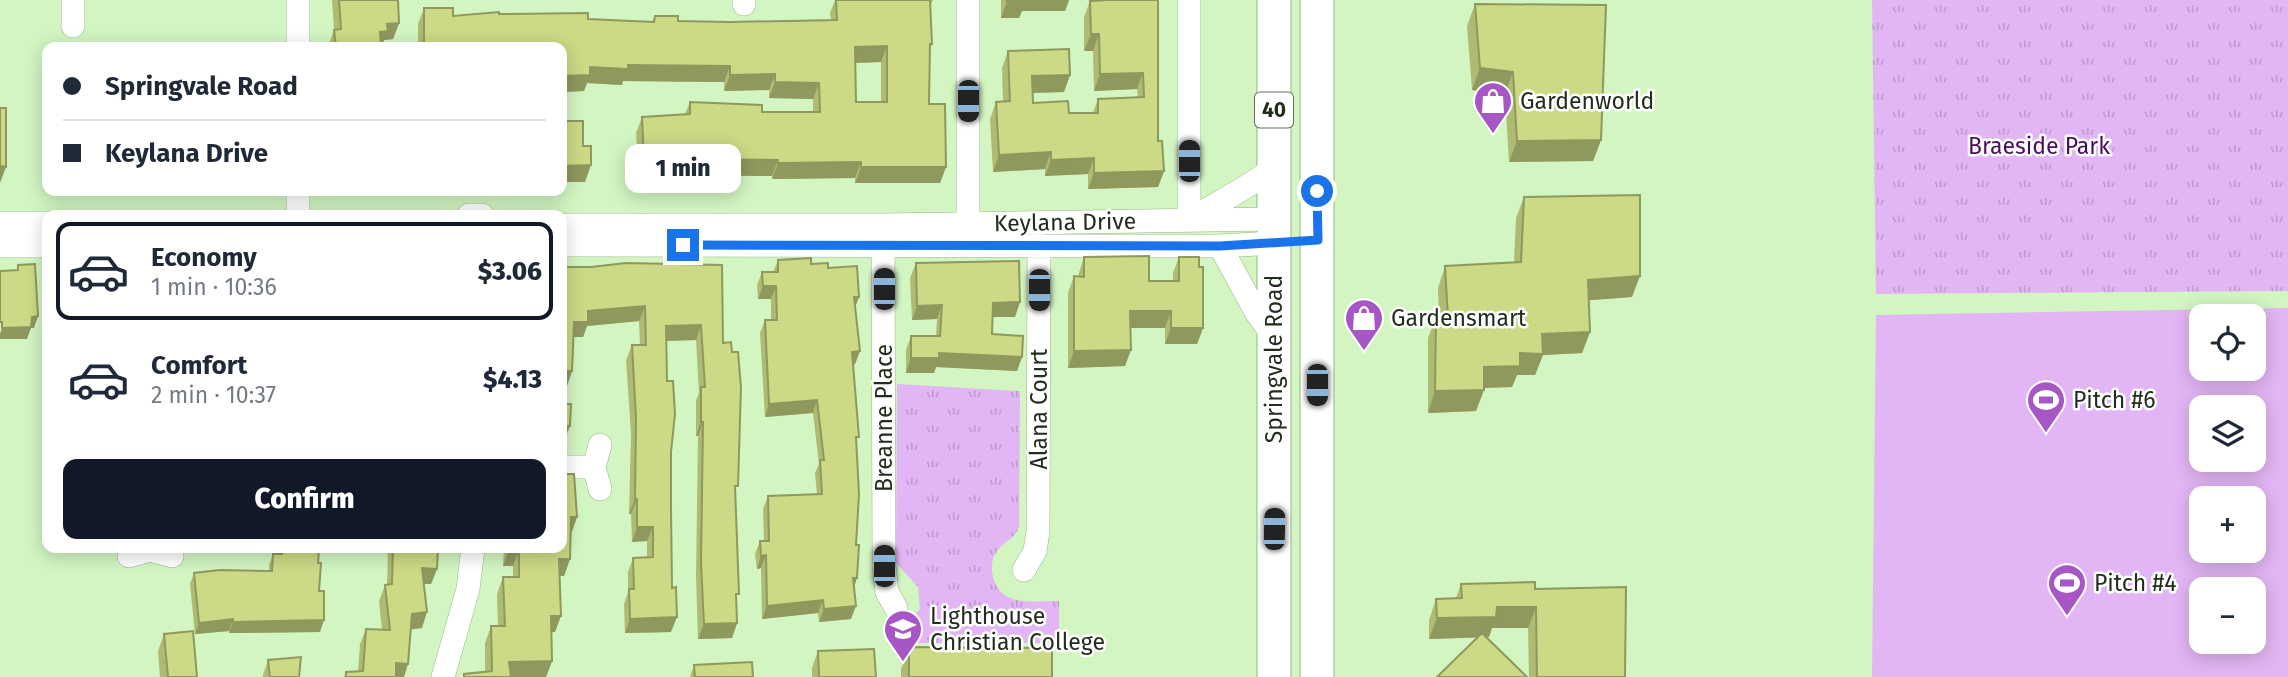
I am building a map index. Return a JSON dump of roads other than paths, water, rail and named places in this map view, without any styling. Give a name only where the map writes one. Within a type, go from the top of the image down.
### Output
[{"type":"highway","name":"Springvale Road","points":[[1274,0],[1274,677]]},
{"type":"highway","name":"Springvale Road","points":[[1317,0],[1317,677]]},
{"type":"highway","name":"Keylana Drive","points":[[1274,231],[1317,229]]},
{"type":"street","points":[[73,0],[73,26]]},
{"type":"street","points":[[298,0],[298,42]]},
{"type":"street","points":[[967,234],[968,0]]},
{"type":"street","points":[[1189,0],[1189,220]]},
{"type":"street","points":[[1189,220],[1242,191],[1273,167]]},
{"type":"street","name":"Keylana Drive","points":[[567,245],[967,234],[1189,220],[1274,231]]},
{"type":"street","points":[[0,223],[42,223]]},
{"type":"street","name":"Keylana Drive","points":[[567,225],[883,236]]},
{"type":"street","name":"Keylana Drive","points":[[967,234],[1039,245],[1220,246],[1274,231]]},
{"type":"street","name":"Breanne Place","points":[[883,236],[884,566],[887,592],[896,608]]},
{"type":"street","name":"Alana Court","points":[[1024,570],[1035,551],[1038,531],[1039,245]]},
{"type":"street","points":[[0,246],[42,246]]},
{"type":"street","points":[[1220,246],[1256,312],[1274,337]]},
{"type":"street","points":[[567,467],[598,467]]},
{"type":"street","points":[[443,677],[468,589],[472,553]]},
{"type":"place","name":"Gardenworld","points":[[1493,135]]},
{"type":"place","name":"Gardensmart","points":[[1364,352]]},
{"type":"place","name":"Pitch #6","points":[[2046,434]]},
{"type":"place","name":"Pitch #4","points":[[2067,617]]},
{"type":"place","name":"Lighthouse Christian College","points":[[903,663]]},
{"type":"park label","name":"Braeside Park","points":[[2039,146]]}]
